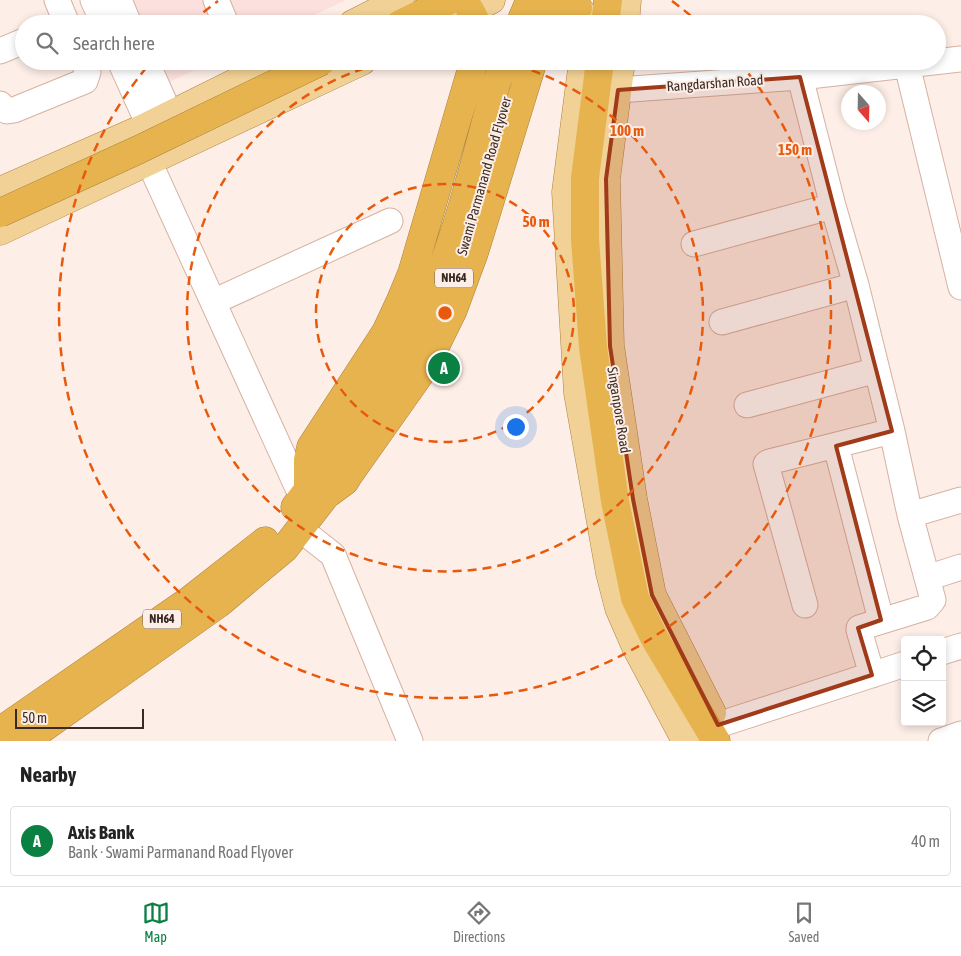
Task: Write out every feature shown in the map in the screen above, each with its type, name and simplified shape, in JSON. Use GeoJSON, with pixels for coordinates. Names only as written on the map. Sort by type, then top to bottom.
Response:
{"type":"FeatureCollection","features":[{"type":"Feature","properties":{"kind":"highway"},"geometry":{"type":"LineString","coordinates":[[524,15],[530,0]]}},
{"type":"Feature","properties":{"kind":"highway"},"geometry":{"type":"LineString","coordinates":[[539,15],[546,0]]}},
{"type":"Feature","properties":{"kind":"highway"},"geometry":{"type":"LineString","coordinates":[[605,15],[606,0]]}},
{"type":"Feature","properties":{"kind":"highway"},"geometry":{"type":"LineString","coordinates":[[440,15],[472,8]]}},
{"type":"Feature","properties":{"kind":"highway"},"geometry":{"type":"LineString","coordinates":[[549,15],[551,12],[577,8]]}},
{"type":"Feature","properties":{"kind":"highway"},"geometry":{"type":"LineString","coordinates":[[0,213],[146,146],[303,70]]}},
{"type":"Feature","properties":{"kind":"highway"},"geometry":{"type":"LineString","coordinates":[[471,70],[412,273],[386,332],[311,447],[308,460],[312,494],[345,481],[425,367],[437,344],[469,269],[530,70]]}},
{"type":"Feature","properties":{"kind":"highway","name":"Swami Parmanand Road Flyover"},"geometry":{"type":"LineString","coordinates":[[333,470],[387,380],[413,333],[436,284],[455,229],[501,70]]}},
{"type":"Feature","properties":{"kind":"highway","name":"Swami Parmanand Road Flyover"},"geometry":{"type":"LineString","coordinates":[[312,494],[400,387],[428,339],[450,288],[468,235],[517,70]]}},
{"type":"Feature","properties":{"kind":"highway"},"geometry":{"type":"LineString","coordinates":[[599,70],[585,178],[584,239],[593,347],[615,501],[635,598],[655,639],[714,729]]}},
{"type":"Feature","properties":{"kind":"highway","name":"NH64"},"geometry":{"type":"LineString","coordinates":[[37,737],[218,604],[285,548],[300,530],[312,494]]}},
{"type":"Feature","properties":{"kind":"highway","name":"NH64"},"geometry":{"type":"LineString","coordinates":[[0,731],[190,600],[266,540],[312,494]]}},
{"type":"Feature","properties":{"kind":"main road"},"geometry":{"type":"LineString","coordinates":[[371,15],[400,0]]}},
{"type":"Feature","properties":{"kind":"main road"},"geometry":{"type":"LineString","coordinates":[[577,8],[584,3],[598,3],[606,0]]}},
{"type":"Feature","properties":{"kind":"main road"},"geometry":{"type":"LineString","coordinates":[[626,15],[627,0]]}},
{"type":"Feature","properties":{"kind":"main road"},"geometry":{"type":"LineString","coordinates":[[458,15],[472,8]]}},
{"type":"Feature","properties":{"kind":"main road"},"geometry":{"type":"LineString","coordinates":[[0,191],[151,124],[243,70]]}},
{"type":"Feature","properties":{"kind":"main road"},"geometry":{"type":"LineString","coordinates":[[0,231],[343,70]]}},
{"type":"Feature","properties":{"kind":"main road"},"geometry":{"type":"LineString","coordinates":[[583,70],[566,192],[578,393],[610,573],[619,608],[636,647],[686,741]]}},
{"type":"Feature","properties":{"kind":"main road","name":"Singanpore Road"},"geometry":{"type":"LineString","coordinates":[[620,70],[606,179],[610,346],[633,499],[652,595],[714,729]]}},
{"type":"Feature","properties":{"kind":"street"},"geometry":{"type":"LineString","coordinates":[[57,0],[63,15]]}},
{"type":"Feature","properties":{"kind":"street"},"geometry":{"type":"LineString","coordinates":[[93,0],[100,15]]}},
{"type":"Feature","properties":{"kind":"street"},"geometry":{"type":"LineString","coordinates":[[119,0],[125,15]]}},
{"type":"Feature","properties":{"kind":"street"},"geometry":{"type":"LineString","coordinates":[[216,0],[222,15]]}},
{"type":"Feature","properties":{"kind":"street"},"geometry":{"type":"LineString","coordinates":[[0,51],[15,45]]}},
{"type":"Feature","properties":{"kind":"street","name":"Rangdarshan Road"},"geometry":{"type":"LineString","coordinates":[[946,61],[961,59]]}},
{"type":"Feature","properties":{"kind":"street"},"geometry":{"type":"LineString","coordinates":[[0,104],[7,111],[14,110],[85,81],[85,70]]}},
{"type":"Feature","properties":{"kind":"street"},"geometry":{"type":"LineString","coordinates":[[89,70],[95,74],[113,70]]}},
{"type":"Feature","properties":{"kind":"street"},"geometry":{"type":"LineString","coordinates":[[132,70],[151,124],[149,161],[213,302],[312,494]]}},
{"type":"Feature","properties":{"kind":"street","name":"Rangdarshan Road"},"geometry":{"type":"LineString","coordinates":[[618,90],[800,77],[862,70]]}},
{"type":"Feature","properties":{"kind":"street"},"geometry":{"type":"LineString","coordinates":[[908,70],[961,287]]}},
{"type":"Feature","properties":{"kind":"street"},"geometry":{"type":"LineString","coordinates":[[800,77],[856,285],[892,431],[910,515],[933,600],[930,605],[861,626],[859,629],[872,675]]}},
{"type":"Feature","properties":{"kind":"street"},"geometry":{"type":"LineString","coordinates":[[694,244],[834,206]]}},
{"type":"Feature","properties":{"kind":"street"},"geometry":{"type":"LineString","coordinates":[[213,302],[390,221]]}},
{"type":"Feature","properties":{"kind":"street"},"geometry":{"type":"LineString","coordinates":[[722,322],[856,285]]}},
{"type":"Feature","properties":{"kind":"street"},"geometry":{"type":"LineString","coordinates":[[747,405],[877,370]]}},
{"type":"Feature","properties":{"kind":"street"},"geometry":{"type":"LineString","coordinates":[[805,605],[766,466],[769,462],[892,431]]}},
{"type":"Feature","properties":{"kind":"street"},"geometry":{"type":"LineString","coordinates":[[836,446],[881,620]]}},
{"type":"Feature","properties":{"kind":"street"},"geometry":{"type":"LineString","coordinates":[[910,515],[961,500]]}},
{"type":"Feature","properties":{"kind":"street"},"geometry":{"type":"LineString","coordinates":[[300,530],[333,555],[410,741]]}},
{"type":"Feature","properties":{"kind":"street"},"geometry":{"type":"LineString","coordinates":[[927,578],[961,567]]}},
{"type":"Feature","properties":{"kind":"street"},"geometry":{"type":"LineString","coordinates":[[946,651],[961,646]]}},
{"type":"Feature","properties":{"kind":"street"},"geometry":{"type":"LineString","coordinates":[[714,729],[901,665]]}},
{"type":"Feature","properties":{"kind":"street"},"geometry":{"type":"LineString","coordinates":[[940,741],[961,734]]}},
{"type":"Feature","properties":{"kind":"highlighted area"},"geometry":{"type":"Polygon","coordinates":[[[800,77],[892,431],[836,446],[881,620],[858,628],[872,675],[718,725],[652,595],[633,499],[610,346],[606,179],[618,90],[800,77]]]}},
{"type":"Feature","properties":{"kind":"shaded area"},"geometry":{"type":"Polygon","coordinates":[[[131,0],[346,0],[314,15],[137,15],[131,0]]]}},
{"type":"Feature","properties":{"kind":"shaded area"},"geometry":{"type":"Polygon","coordinates":[[[161,70],[195,70],[167,83],[161,70]]]}},
{"type":"Feature","properties":{"kind":"place","name":"Axis Bank"},"geometry":{"type":"Point","coordinates":[444,368]}}]}
